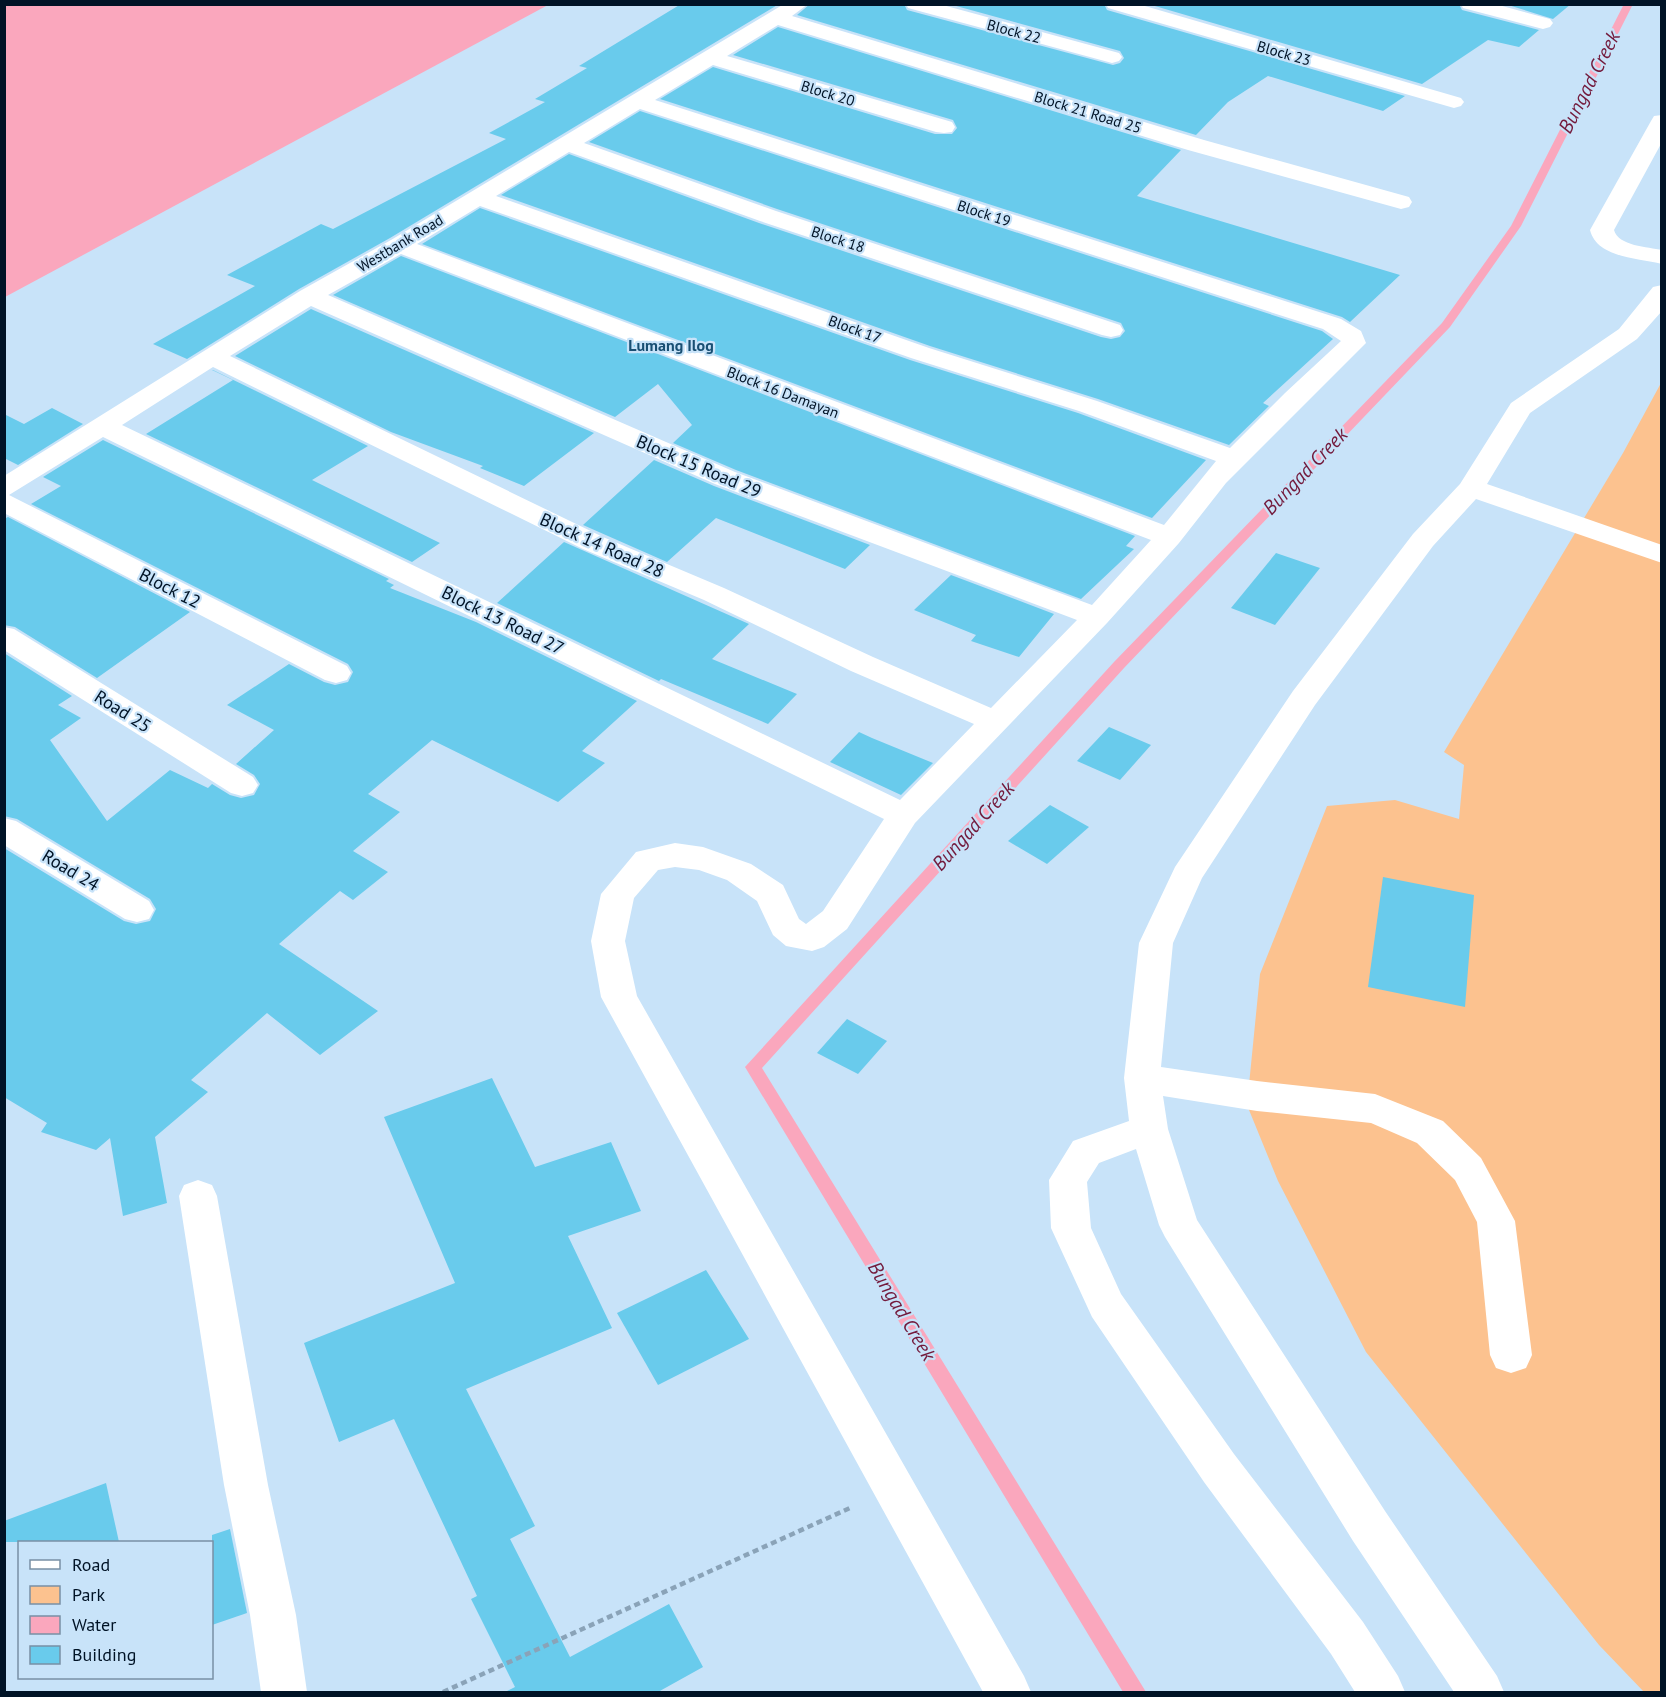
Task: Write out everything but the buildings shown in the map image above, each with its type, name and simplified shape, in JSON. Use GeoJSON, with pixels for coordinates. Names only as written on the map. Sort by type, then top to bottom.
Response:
{"type":"FeatureCollection","features":[{"type":"Feature","properties":{"kind":"street","name":"Westbank Road"},"geometry":{"type":"LineString","coordinates":[[4,488],[309,296],[399,245],[799,4]]}},
{"type":"Feature","properties":{"kind":"street","name":"Block 22"},"geometry":{"type":"LineString","coordinates":[[915,4],[1112,57]]}},
{"type":"Feature","properties":{"kind":"street","name":"Block 23"},"geometry":{"type":"LineString","coordinates":[[1115,4],[1454,102]]}},
{"type":"Feature","properties":{"kind":"street"},"geometry":{"type":"LineString","coordinates":[[1470,4],[1543,23]]}},
{"type":"Feature","properties":{"kind":"street","name":"Block 21 Road 25"},"geometry":{"type":"LineString","coordinates":[[777,18],[1196,145],[1401,202]]}},
{"type":"Feature","properties":{"kind":"street","name":"Block 20"},"geometry":{"type":"LineString","coordinates":[[712,58],[944,127]]}},
{"type":"Feature","properties":{"kind":"street","name":"Block 19"},"geometry":{"type":"LineString","coordinates":[[637,101],[1332,324],[1352,336],[1354,343],[1294,398],[1235,459]]}},
{"type":"Feature","properties":{"kind":"street"},"geometry":{"type":"LineString","coordinates":[[1662,121],[1602,230],[1604,238],[1614,246],[1662,257]]}},
{"type":"Feature","properties":{"kind":"street","name":"Block 18"},"geometry":{"type":"LineString","coordinates":[[568,144],[768,216],[1111,330]]}},
{"type":"Feature","properties":{"kind":"street","name":"Block 17"},"geometry":{"type":"LineString","coordinates":[[476,197],[920,353],[1132,421],[1235,459]]}},
{"type":"Feature","properties":{"kind":"street","name":"Block 16 Damayan"},"geometry":{"type":"LineString","coordinates":[[399,245],[1169,537]]}},
{"type":"Feature","properties":{"kind":"street"},"geometry":{"type":"LineString","coordinates":[[1481,1692],[1370,1527],[1179,1225],[1149,1129],[1142,1078],[1156,943],[1187,875],[1304,698],[1423,540],[1471,488],[1520,408],[1628,334],[1662,292]]}},
{"type":"Feature","properties":{"kind":"street","name":"Block 15 Road 29"},"geometry":{"type":"LineString","coordinates":[[309,296],[725,478],[1097,617]]}},
{"type":"Feature","properties":{"kind":"street","name":"Block 14 Road 28"},"geometry":{"type":"LineString","coordinates":[[212,357],[593,543],[714,594],[862,664],[996,722]]}},
{"type":"Feature","properties":{"kind":"street","name":"Block 13 Road 27"},"geometry":{"type":"LineString","coordinates":[[102,426],[904,815]]}},
{"type":"Feature","properties":{"kind":"street"},"geometry":{"type":"LineString","coordinates":[[1008,1692],[618,997],[608,941],[618,894],[648,860],[675,855],[703,859],[739,872],[771,894],[785,926],[798,938],[812,938],[835,920],[904,815],[1097,617],[1169,537],[1216,477],[1235,459]]}},
{"type":"Feature","properties":{"kind":"street"},"geometry":{"type":"LineString","coordinates":[[1471,488],[1541,510],[1662,555]]}},
{"type":"Feature","properties":{"kind":"street","name":"Block 12"},"geometry":{"type":"LineString","coordinates":[[4,502],[336,673]]}},
{"type":"Feature","properties":{"kind":"street","name":"Road 25"},"geometry":{"type":"LineString","coordinates":[[4,636],[242,785]]}},
{"type":"Feature","properties":{"kind":"street","name":"Road 24"},"geometry":{"type":"LineString","coordinates":[[4,829],[137,910]]}},
{"type":"Feature","properties":{"kind":"street"},"geometry":{"type":"LineString","coordinates":[[1142,1078],[1257,1096],[1375,1109],[1430,1132],[1468,1169],[1496,1221],[1511,1354]]}},
{"type":"Feature","properties":{"kind":"street"},"geometry":{"type":"LineString","coordinates":[[1149,1129],[1086,1152],[1068,1180],[1071,1228],[1106,1305],[1219,1468],[1347,1638],[1382,1692]]}},
{"type":"Feature","properties":{"kind":"street"},"geometry":{"type":"LineString","coordinates":[[198,1196],[244,1474],[273,1615],[284,1692]]}},
{"type":"Feature","properties":{"kind":"path"},"geometry":{"type":"LineString","coordinates":[[443,1692],[894,1488]]}},
{"type":"Feature","properties":{"kind":"green space"},"geometry":{"type":"Polygon","coordinates":[[[1661,383],[1661,1692],[1644,1692],[1599,1645],[1366,1352],[1278,1181],[1247,1105],[1260,974],[1327,806],[1395,800],[1459,819],[1464,765],[1444,752],[1623,453],[1661,383]]]}},
{"type":"Feature","properties":{"kind":"water"},"geometry":{"type":"Polygon","coordinates":[[[5,4],[548,4],[548,5],[5,297],[5,4]]]}},
{"type":"Feature","properties":{"kind":"waterway","name":"Bungad Creek"},"geometry":{"type":"LineString","coordinates":[[1135,1692],[753,1067],[1119,665],[1446,325],[1516,226],[1629,4]]}},
{"type":"Feature","properties":{"kind":"district","name":"Lumang Ilog"},"geometry":{"type":"Point","coordinates":[671,345]}}]}
